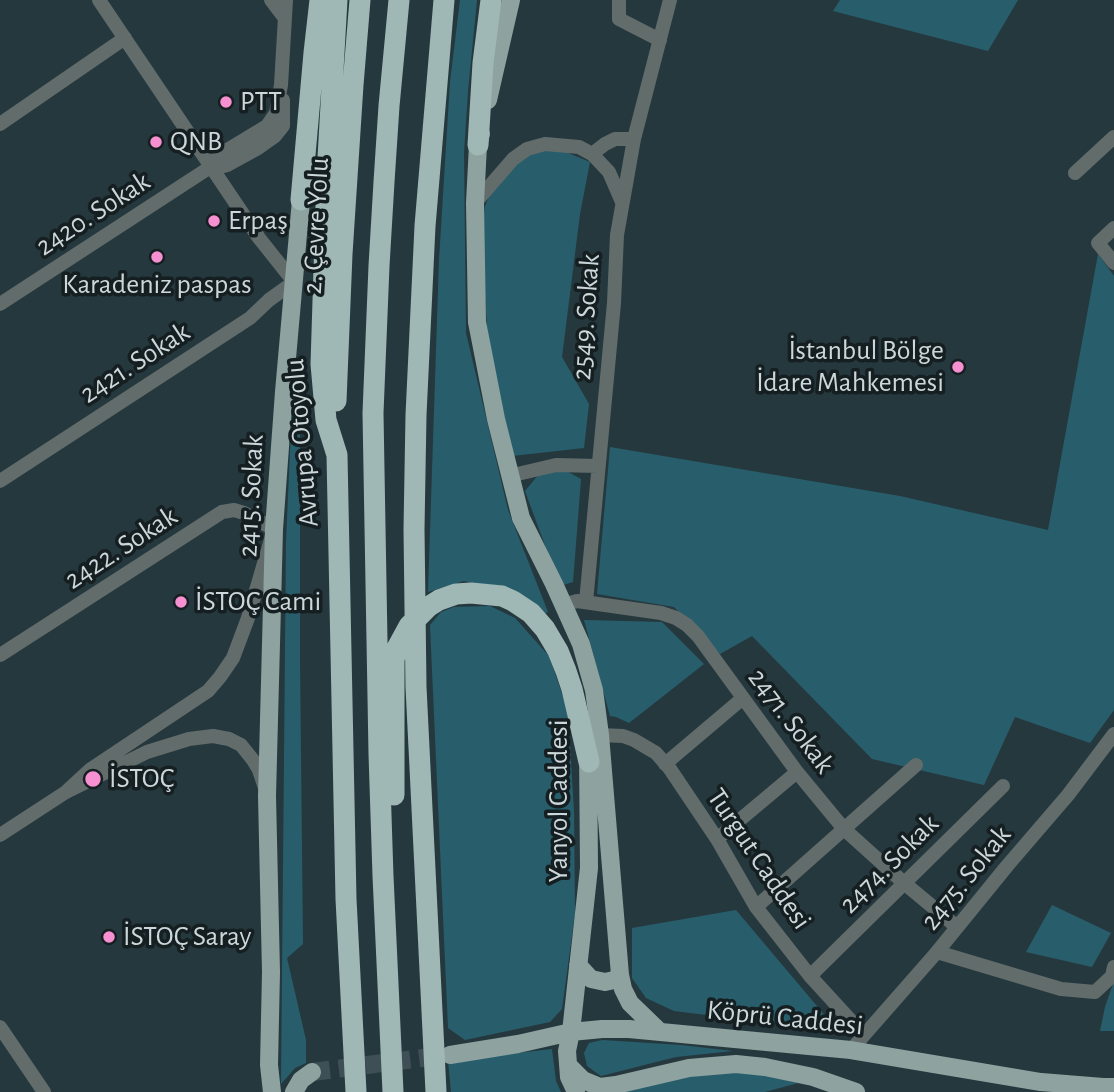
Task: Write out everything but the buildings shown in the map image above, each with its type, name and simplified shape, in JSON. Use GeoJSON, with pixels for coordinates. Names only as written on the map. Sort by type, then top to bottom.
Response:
{"type":"FeatureCollection","features":[{"type":"Feature","properties":{"kind":"highway"},"geometry":{"type":"LineString","coordinates":[[301,200],[320,0]]}},
{"type":"Feature","properties":{"kind":"highway","name":"Avrupa Otoyolu"},"geometry":{"type":"LineString","coordinates":[[337,0],[327,163],[321,364],[326,420],[337,455],[345,861],[356,1092]]}},
{"type":"Feature","properties":{"kind":"highway","name":"2. Çevre Yolu"},"geometry":{"type":"LineString","coordinates":[[337,455],[336,388],[342,254],[360,0]]}},
{"type":"Feature","properties":{"kind":"highway"},"geometry":{"type":"LineString","coordinates":[[393,1092],[383,876],[373,413],[384,183],[399,0]]}},
{"type":"Feature","properties":{"kind":"highway"},"geometry":{"type":"LineString","coordinates":[[436,1092],[416,687],[414,529],[416,415],[425,226],[444,0]]}},
{"type":"Feature","properties":{"kind":"highway"},"geometry":{"type":"LineString","coordinates":[[478,145],[483,63],[491,0]]}},
{"type":"Feature","properties":{"kind":"highway"},"geometry":{"type":"LineString","coordinates":[[383,876],[394,811],[394,660],[401,639],[418,616],[439,600],[456,594],[502,596],[531,613],[545,629],[566,671],[589,762]]}},
{"type":"Feature","properties":{"kind":"main road"},"geometry":{"type":"LineString","coordinates":[[511,0],[478,145],[475,203],[477,322],[496,419],[521,518],[581,644],[594,690],[623,989],[630,1003],[660,1032]]}},
{"type":"Feature","properties":{"kind":"main road","name":"2415. Sokak"},"geometry":{"type":"LineString","coordinates":[[272,1092],[269,1065],[271,972],[267,796],[274,529],[301,200]]}},
{"type":"Feature","properties":{"kind":"main road","name":"Yanyol Caddesi"},"geometry":{"type":"LineString","coordinates":[[521,518],[576,670],[587,721],[589,869],[567,1051],[569,1077],[576,1092]]}},
{"type":"Feature","properties":{"kind":"main road"},"geometry":{"type":"LineString","coordinates":[[578,965],[591,979],[605,982],[620,975]]}},
{"type":"Feature","properties":{"kind":"main road","name":"Köprü Caddesi"},"geometry":{"type":"LineString","coordinates":[[450,1055],[571,1032],[602,1029],[851,1050],[1041,1083],[1114,1087]]}},
{"type":"Feature","properties":{"kind":"main road","name":"Köprü Caddesi"},"geometry":{"type":"LineString","coordinates":[[567,1063],[583,1080],[600,1087],[616,1086],[689,1068],[736,1064],[813,1077],[856,1092]]}},
{"type":"Feature","properties":{"kind":"main road"},"geometry":{"type":"LineString","coordinates":[[293,1092],[312,1072]]}},
{"type":"Feature","properties":{"kind":"main road"},"geometry":{"type":"LineString","coordinates":[[1041,1083],[1069,1092]]}},
{"type":"Feature","properties":{"kind":"street"},"geometry":{"type":"LineString","coordinates":[[99,0],[260,238],[294,282]]}},
{"type":"Feature","properties":{"kind":"street"},"geometry":{"type":"LineString","coordinates":[[271,0],[285,17]]}},
{"type":"Feature","properties":{"kind":"street","name":"2420. Sokak"},"geometry":{"type":"LineString","coordinates":[[0,304],[212,166],[224,152],[267,126],[276,113],[281,85],[286,0]]}},
{"type":"Feature","properties":{"kind":"street"},"geometry":{"type":"LineString","coordinates":[[618,0],[619,19],[660,40]]}},
{"type":"Feature","properties":{"kind":"street","name":"2549. Sokak"},"geometry":{"type":"LineString","coordinates":[[586,602],[614,303],[617,235],[634,139],[670,0]]}},
{"type":"Feature","properties":{"kind":"street"},"geometry":{"type":"LineString","coordinates":[[0,124],[125,38]]}},
{"type":"Feature","properties":{"kind":"street"},"geometry":{"type":"LineString","coordinates":[[1075,173],[1114,137]]}},
{"type":"Feature","properties":{"kind":"street"},"geometry":{"type":"LineString","coordinates":[[592,154],[615,139],[634,139]]}},
{"type":"Feature","properties":{"kind":"street"},"geometry":{"type":"LineString","coordinates":[[475,203],[513,159],[527,149],[545,144],[579,147],[592,154],[609,172],[622,202]]}},
{"type":"Feature","properties":{"kind":"street"},"geometry":{"type":"LineString","coordinates":[[1114,228],[1098,243],[1114,263]]}},
{"type":"Feature","properties":{"kind":"street","name":"2421. Sokak"},"geometry":{"type":"LineString","coordinates":[[0,481],[250,318],[268,300],[294,282]]}},
{"type":"Feature","properties":{"kind":"street"},"geometry":{"type":"LineString","coordinates":[[509,476],[556,465],[597,466]]}},
{"type":"Feature","properties":{"kind":"street","name":"2422. Sokak"},"geometry":{"type":"LineString","coordinates":[[0,655],[222,512],[234,510],[244,513],[274,529]]}},
{"type":"Feature","properties":{"kind":"street"},"geometry":{"type":"LineString","coordinates":[[66,792],[91,769],[208,691],[220,677],[233,658],[248,618],[274,529]]}},
{"type":"Feature","properties":{"kind":"street","name":"2471. Sokak"},"geometry":{"type":"LineString","coordinates":[[563,605],[577,601],[661,613],[677,618],[687,625],[698,636],[797,772],[844,829],[957,927]]}},
{"type":"Feature","properties":{"kind":"street"},"geometry":{"type":"LineString","coordinates":[[665,764],[743,698]]}},
{"type":"Feature","properties":{"kind":"street","name":"2475. Sokak"},"geometry":{"type":"LineString","coordinates":[[851,1050],[1068,795],[1114,734]]}},
{"type":"Feature","properties":{"kind":"street","name":"Turgut Caddesi"},"geometry":{"type":"LineString","coordinates":[[600,735],[623,736],[656,753],[717,839],[756,907],[810,976],[864,1035]]}},
{"type":"Feature","properties":{"kind":"street"},"geometry":{"type":"LineString","coordinates":[[0,835],[66,792],[147,752],[189,739],[213,736],[229,739],[241,746],[259,770],[267,796]]}},
{"type":"Feature","properties":{"kind":"street"},"geometry":{"type":"LineString","coordinates":[[756,907],[916,765]]}},
{"type":"Feature","properties":{"kind":"street"},"geometry":{"type":"LineString","coordinates":[[717,839],[797,772]]}},
{"type":"Feature","properties":{"kind":"street","name":"2474. Sokak"},"geometry":{"type":"LineString","coordinates":[[810,976],[1003,786]]}},
{"type":"Feature","properties":{"kind":"street"},"geometry":{"type":"LineString","coordinates":[[937,952],[1061,989],[1095,992],[1112,976],[1114,967]]}},
{"type":"Feature","properties":{"kind":"street"},"geometry":{"type":"LineString","coordinates":[[0,1027],[44,1092]]}},
{"type":"Feature","properties":{"kind":"shaded area"},"geometry":{"type":"Polygon","coordinates":[[[460,0],[477,0],[464,153],[466,333],[508,510],[548,612],[544,614],[521,594],[464,581],[428,592],[439,260],[450,82],[460,0]]]}},
{"type":"Feature","properties":{"kind":"shaded area"},"geometry":{"type":"Polygon","coordinates":[[[840,0],[1018,0],[988,51],[833,11],[840,0]]]}},
{"type":"Feature","properties":{"kind":"shaded area"},"geometry":{"type":"Polygon","coordinates":[[[556,148],[590,162],[580,214],[562,357],[589,404],[584,448],[512,456],[490,371],[481,236],[485,206],[500,171],[528,152],[556,148]]]}},
{"type":"Feature","properties":{"kind":"shaded area"},"geometry":{"type":"Polygon","coordinates":[[[1098,254],[1114,276],[1114,710],[1090,743],[1015,717],[984,785],[872,759],[752,636],[720,654],[674,607],[597,594],[610,447],[900,496],[1048,530],[1098,254]]]}},
{"type":"Feature","properties":{"kind":"shaded area"},"geometry":{"type":"Polygon","coordinates":[[[293,384],[300,386],[303,944],[287,958],[306,1040],[306,1063],[295,1068],[281,1084],[286,542],[293,384]]]}},
{"type":"Feature","properties":{"kind":"shaded area"},"geometry":{"type":"Polygon","coordinates":[[[563,469],[581,479],[573,582],[560,586],[525,491],[540,473],[563,469]]]}},
{"type":"Feature","properties":{"kind":"shaded area"},"geometry":{"type":"Polygon","coordinates":[[[490,606],[515,618],[549,656],[568,711],[574,812],[575,913],[562,1009],[550,1022],[465,1040],[448,1028],[430,625],[441,612],[454,607],[490,606]]]}},
{"type":"Feature","properties":{"kind":"shaded area"},"geometry":{"type":"Polygon","coordinates":[[[584,620],[662,622],[704,664],[629,723],[610,716],[584,620]]]}},
{"type":"Feature","properties":{"kind":"shaded area"},"geometry":{"type":"Polygon","coordinates":[[[1052,905],[1111,933],[1092,967],[1026,952],[1052,905]]]}},
{"type":"Feature","properties":{"kind":"shaded area"},"geometry":{"type":"Polygon","coordinates":[[[736,910],[838,1031],[674,1011],[646,998],[632,978],[632,928],[736,910]]]}},
{"type":"Feature","properties":{"kind":"shaded area"},"geometry":{"type":"Polygon","coordinates":[[[1114,981],[1114,1031],[1100,1031],[1105,1007],[1114,981]]]}},
{"type":"Feature","properties":{"kind":"shaded area"},"geometry":{"type":"Polygon","coordinates":[[[602,1040],[733,1051],[676,1057],[601,1076],[587,1066],[584,1053],[589,1043],[602,1040]]]}},
{"type":"Feature","properties":{"kind":"shaded area"},"geometry":{"type":"Polygon","coordinates":[[[552,1049],[556,1081],[561,1092],[451,1092],[448,1061],[552,1049]]]}},
{"type":"Feature","properties":{"kind":"shaded area"},"geometry":{"type":"Polygon","coordinates":[[[748,1071],[798,1083],[765,1092],[617,1092],[705,1073],[748,1071]]]}},
{"type":"Feature","properties":{"kind":"tunnel"},"geometry":{"type":"LineString","coordinates":[[312,1072],[446,1055]]}},
{"type":"Feature","properties":{"kind":"place","name":"PTT"},"geometry":{"type":"Point","coordinates":[226,102]}},
{"type":"Feature","properties":{"kind":"place","name":"QNB"},"geometry":{"type":"Point","coordinates":[156,142]}},
{"type":"Feature","properties":{"kind":"place","name":"Erpaş"},"geometry":{"type":"Point","coordinates":[214,221]}},
{"type":"Feature","properties":{"kind":"place","name":"Karadeniz paspas"},"geometry":{"type":"Point","coordinates":[157,257]}},
{"type":"Feature","properties":{"kind":"place","name":"İstanbul Bölge İdare Mahkemesi"},"geometry":{"type":"Point","coordinates":[958,367]}},
{"type":"Feature","properties":{"kind":"place","name":"İSTOÇ Cami"},"geometry":{"type":"Point","coordinates":[181,602]}},
{"type":"Feature","properties":{"kind":"place","name":"İSTOÇ"},"geometry":{"type":"Point","coordinates":[93,779]}},
{"type":"Feature","properties":{"kind":"place","name":"İSTOÇ Saray"},"geometry":{"type":"Point","coordinates":[109,937]}}]}
